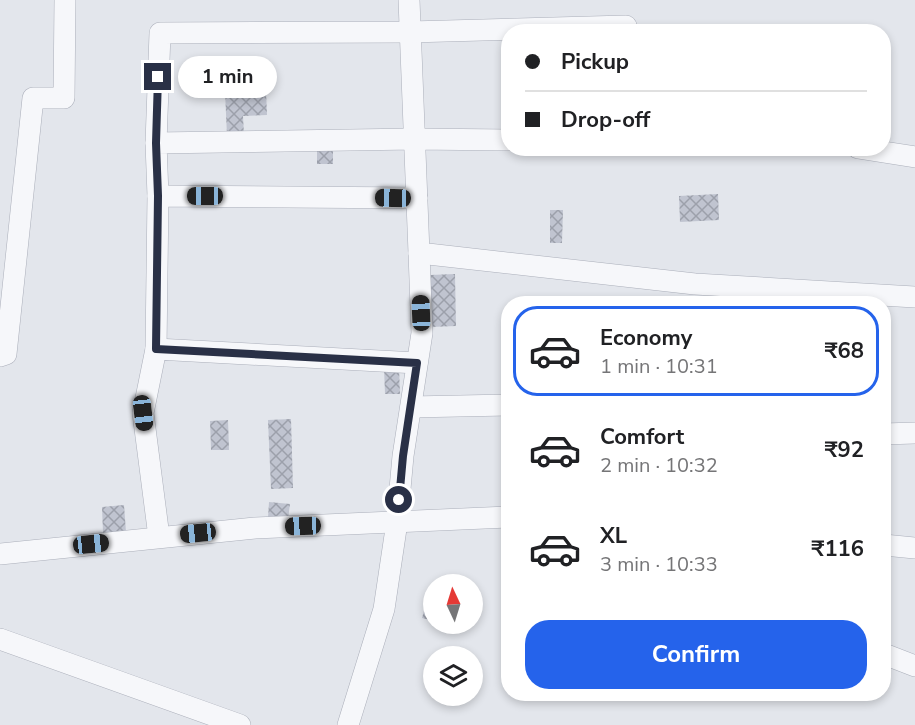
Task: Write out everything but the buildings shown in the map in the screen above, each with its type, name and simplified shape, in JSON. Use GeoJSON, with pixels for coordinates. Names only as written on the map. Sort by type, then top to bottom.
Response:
{"type":"FeatureCollection","features":[{"type":"Feature","properties":{"kind":"street"},"geometry":{"type":"LineString","coordinates":[[0,356],[6,354],[33,98],[64,98],[65,0]]}},
{"type":"Feature","properties":{"kind":"street"},"geometry":{"type":"LineString","coordinates":[[348,725],[384,609],[397,522],[403,456],[422,333],[409,0]]}},
{"type":"Feature","properties":{"kind":"street"},"geometry":{"type":"LineString","coordinates":[[159,537],[143,413],[156,349],[158,196],[156,143],[160,33],[410,33],[501,30]]}},
{"type":"Feature","properties":{"kind":"street"},"geometry":{"type":"LineString","coordinates":[[156,143],[501,140]]}},
{"type":"Feature","properties":{"kind":"street"},"geometry":{"type":"LineString","coordinates":[[891,154],[915,158]]}},
{"type":"Feature","properties":{"kind":"street"},"geometry":{"type":"LineString","coordinates":[[158,196],[417,198]]}},
{"type":"Feature","properties":{"kind":"street"},"geometry":{"type":"LineString","coordinates":[[419,253],[695,284],[915,297]]}},
{"type":"Feature","properties":{"kind":"street"},"geometry":{"type":"LineString","coordinates":[[156,349],[417,363]]}},
{"type":"Feature","properties":{"kind":"street"},"geometry":{"type":"LineString","coordinates":[[411,406],[501,405]]}},
{"type":"Feature","properties":{"kind":"street"},"geometry":{"type":"LineString","coordinates":[[891,434],[915,433]]}},
{"type":"Feature","properties":{"kind":"street"},"geometry":{"type":"LineString","coordinates":[[0,554],[255,528],[501,518]]}},
{"type":"Feature","properties":{"kind":"street"},"geometry":{"type":"LineString","coordinates":[[891,546],[915,548]]}},
{"type":"Feature","properties":{"kind":"street"},"geometry":{"type":"LineString","coordinates":[[0,639],[240,725]]}},
{"type":"Feature","properties":{"kind":"street"},"geometry":{"type":"LineString","coordinates":[[891,657],[915,666]]}},
{"type":"Feature","properties":{"kind":"route"},"geometry":{"type":"LineString","coordinates":[[158,77],[156,349],[417,363],[399,500]]}}]}
